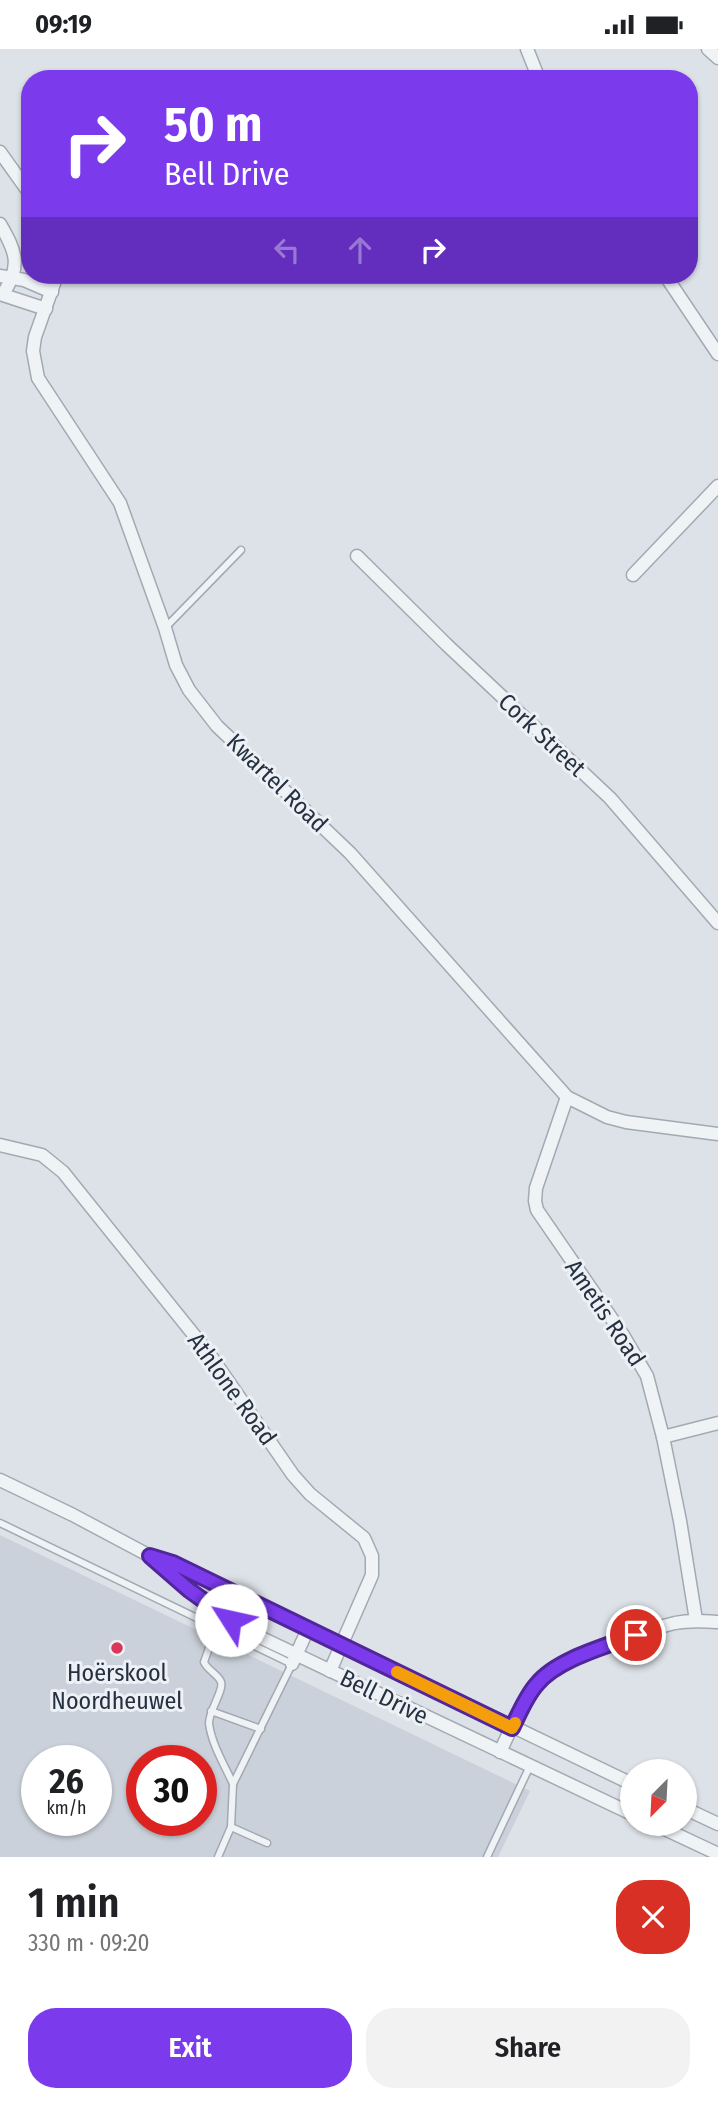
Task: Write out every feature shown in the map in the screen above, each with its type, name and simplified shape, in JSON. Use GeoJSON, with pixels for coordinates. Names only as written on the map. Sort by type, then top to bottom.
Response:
{"type":"FeatureCollection","features":[{"type":"Feature","properties":{"kind":"street"},"geometry":{"type":"LineString","coordinates":[[527,49],[535,70]]}},
{"type":"Feature","properties":{"kind":"street"},"geometry":{"type":"LineString","coordinates":[[708,49],[718,58]]}},
{"type":"Feature","properties":{"kind":"street"},"geometry":{"type":"LineString","coordinates":[[0,152],[21,181]]}},
{"type":"Feature","properties":{"kind":"street"},"geometry":{"type":"LineString","coordinates":[[0,224],[15,255],[14,277],[2,294],[46,309]]}},
{"type":"Feature","properties":{"kind":"street"},"geometry":{"type":"LineString","coordinates":[[0,276],[21,280]]}},
{"type":"Feature","properties":{"kind":"street"},"geometry":{"type":"LineString","coordinates":[[32,284],[52,292]]}},
{"type":"Feature","properties":{"kind":"street","name":"Kwartel Road"},"geometry":{"type":"LineString","coordinates":[[55,284],[35,337],[33,351],[38,378],[120,503],[181,677],[206,713],[350,853],[567,1097],[607,1117],[626,1122],[718,1134]]}},
{"type":"Feature","properties":{"kind":"street"},"geometry":{"type":"LineString","coordinates":[[671,284],[718,354]]}},
{"type":"Feature","properties":{"kind":"street"},"geometry":{"type":"LineString","coordinates":[[633,575],[718,486]]}},
{"type":"Feature","properties":{"kind":"street","name":"Cork Street"},"geometry":{"type":"LineString","coordinates":[[357,556],[447,645],[610,798],[718,923]]}},
{"type":"Feature","properties":{"kind":"street","name":"Ametis Road"},"geometry":{"type":"LineString","coordinates":[[567,1097],[537,1188],[537,1210],[642,1365],[663,1437],[696,1620]]}},
{"type":"Feature","properties":{"kind":"street","name":"Athlone Road"},"geometry":{"type":"LineString","coordinates":[[0,1145],[41,1155],[62,1172],[210,1355],[293,1475],[310,1494],[364,1538],[372,1556],[372,1575],[330,1671]]}},
{"type":"Feature","properties":{"kind":"street"},"geometry":{"type":"LineString","coordinates":[[663,1437],[718,1423]]}},
{"type":"Feature","properties":{"kind":"street","name":"Bell Drive"},"geometry":{"type":"LineString","coordinates":[[0,1479],[150,1556],[173,1563],[620,1778]]}},
{"type":"Feature","properties":{"kind":"street","name":"Bell Drive"},"geometry":{"type":"LineString","coordinates":[[150,1556],[189,1590],[294,1659],[330,1671],[620,1808]]}},
{"type":"Feature","properties":{"kind":"street"},"geometry":{"type":"LineString","coordinates":[[500,1752],[536,1685],[550,1672],[636,1635],[677,1623],[696,1620],[718,1622]]}},
{"type":"Feature","properties":{"kind":"street"},"geometry":{"type":"LineString","coordinates":[[294,1659],[308,1629]]}},
{"type":"Feature","properties":{"kind":"street"},"geometry":{"type":"LineString","coordinates":[[697,1814],[718,1824]]}},
{"type":"Feature","properties":{"kind":"street"},"geometry":{"type":"LineString","coordinates":[[680,1836],[718,1854]]}},
{"type":"Feature","properties":{"kind":"lane"},"geometry":{"type":"LineString","coordinates":[[165,628],[241,549]]}},
{"type":"Feature","properties":{"kind":"lane"},"geometry":{"type":"LineString","coordinates":[[0,1523],[216,1628],[294,1659],[233,1784]]}},
{"type":"Feature","properties":{"kind":"lane"},"geometry":{"type":"LineString","coordinates":[[216,1628],[204,1662],[222,1684],[209,1722],[233,1784],[232,1827],[218,1857]]}},
{"type":"Feature","properties":{"kind":"lane"},"geometry":{"type":"LineString","coordinates":[[211,1711],[261,1729]]}},
{"type":"Feature","properties":{"kind":"lane"},"geometry":{"type":"LineString","coordinates":[[487,1857],[530,1766]]}},
{"type":"Feature","properties":{"kind":"lane"},"geometry":{"type":"LineString","coordinates":[[232,1827],[267,1843]]}},
{"type":"Feature","properties":{"kind":"shaded area","name":"Hoërskool Noordheuwel"},"geometry":{"type":"Polygon","coordinates":[[[0,1535],[530,1791],[498,1857],[0,1857],[0,1535]]]}},
{"type":"Feature","properties":{"kind":"slow traffic"},"geometry":{"type":"LineString","coordinates":[[397,1672],[512,1728],[515,1723]]}},
{"type":"Feature","properties":{"kind":"place","name":"Hoërskool Noordheuwel"},"geometry":{"type":"Point","coordinates":[117,1648]}},
{"type":"Feature","properties":{"kind":"route"},"geometry":{"type":"LineString","coordinates":[[231,1620],[189,1590],[150,1556],[173,1563],[512,1728],[536,1685],[550,1672],[636,1635]]}}]}
